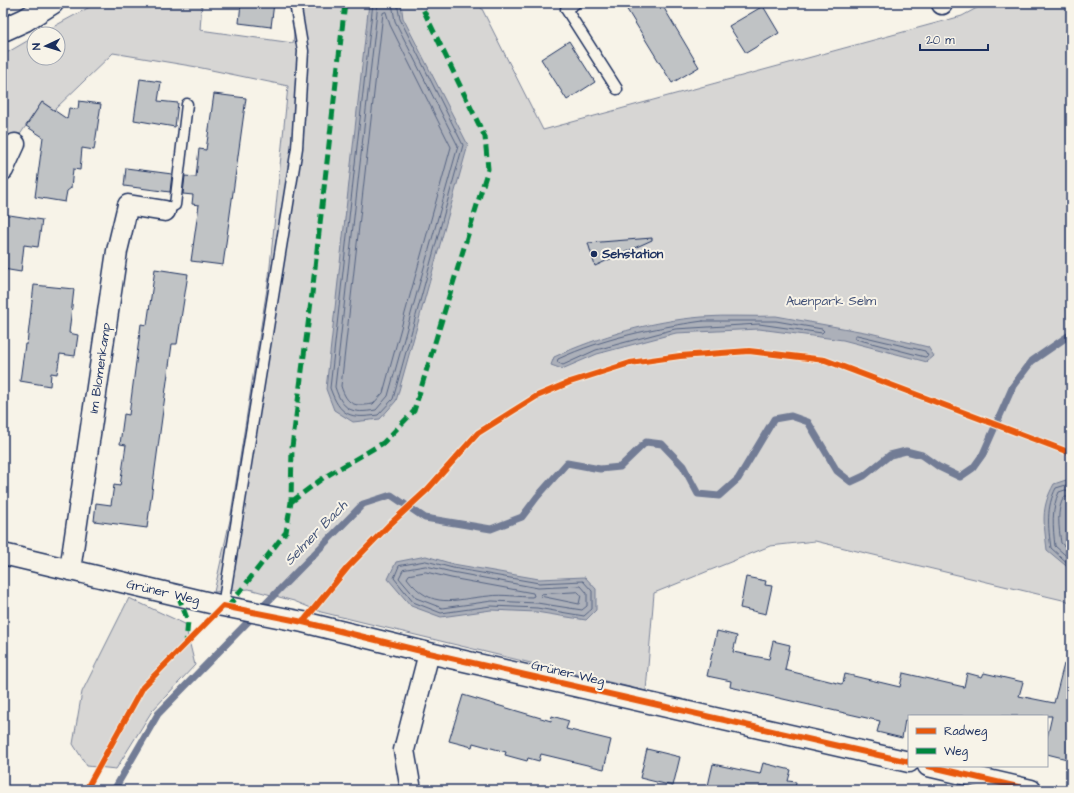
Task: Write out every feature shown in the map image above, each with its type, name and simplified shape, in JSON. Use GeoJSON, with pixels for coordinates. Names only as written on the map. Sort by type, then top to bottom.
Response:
{"type":"FeatureCollection","features":[{"type":"Feature","properties":{"kind":"main road"},"geometry":{"type":"LineString","coordinates":[[3,30],[25,20],[52,3]]}},
{"type":"Feature","properties":{"kind":"street"},"geometry":{"type":"LineString","coordinates":[[3,170],[15,144]]}},
{"type":"Feature","properties":{"kind":"street","name":"Im Blomenkamp"},"geometry":{"type":"LineString","coordinates":[[70,570],[117,251],[128,205],[165,210]]}},
{"type":"Feature","properties":{"kind":"street","name":"Grüner Weg"},"geometry":{"type":"LineString","coordinates":[[3,554],[228,607],[303,622],[429,653],[908,762]]}},
{"type":"Feature","properties":{"kind":"street"},"geometry":{"type":"LineString","coordinates":[[411,790],[404,750],[429,653]]}},
{"type":"Feature","properties":{"kind":"street"},"geometry":{"type":"LineString","coordinates":[[932,767],[1031,790]]}},
{"type":"Feature","properties":{"kind":"lane"},"geometry":{"type":"LineString","coordinates":[[228,607],[297,148],[302,51],[295,3]]}},
{"type":"Feature","properties":{"kind":"lane"},"geometry":{"type":"LineString","coordinates":[[576,3],[566,9],[617,89]]}},
{"type":"Feature","properties":{"kind":"lane"},"geometry":{"type":"LineString","coordinates":[[165,210],[175,205],[187,104]]}},
{"type":"Feature","properties":{"kind":"green space","name":"Auenpark Selm"},"geometry":{"type":"Polygon","coordinates":[[[97,3],[202,3],[200,30],[293,43],[298,3],[479,3],[543,130],[962,16],[986,3],[1071,3],[1071,602],[815,541],[770,546],[654,593],[646,691],[321,612],[294,601],[249,589],[214,592],[230,520],[269,276],[288,86],[197,67],[113,53],[54,110],[42,102],[19,136],[3,138],[3,55],[26,42],[26,66],[66,66],[66,26],[55,26],[97,3]]]}},
{"type":"Feature","properties":{"kind":"green space"},"geometry":{"type":"Polygon","coordinates":[[[129,598],[185,624],[195,665],[152,711],[116,769],[87,766],[73,744],[82,692],[129,598]]]}},
{"type":"Feature","properties":{"kind":"water"},"geometry":{"type":"Polygon","coordinates":[[[369,3],[401,3],[403,18],[468,145],[396,401],[380,419],[353,422],[334,410],[326,389],[369,3]]]}},
{"type":"Feature","properties":{"kind":"water"},"geometry":{"type":"Polygon","coordinates":[[[776,316],[870,333],[928,347],[934,356],[927,362],[843,340],[759,329],[676,333],[597,354],[562,369],[551,365],[554,357],[572,349],[608,336],[645,326],[702,317],[776,316]]]}},
{"type":"Feature","properties":{"kind":"water"},"geometry":{"type":"Polygon","coordinates":[[[1066,480],[1071,482],[1071,570],[1047,550],[1044,524],[1047,501],[1054,484],[1066,480]]]}},
{"type":"Feature","properties":{"kind":"water"},"geometry":{"type":"Polygon","coordinates":[[[426,556],[453,564],[539,579],[585,577],[596,589],[596,610],[586,620],[536,612],[491,610],[441,617],[411,606],[388,579],[396,562],[426,556]]]}},
{"type":"Feature","properties":{"kind":"building"},"geometry":{"type":"Polygon","coordinates":[[[241,3],[274,3],[271,27],[239,23],[241,3]]]}},
{"type":"Feature","properties":{"kind":"building"},"geometry":{"type":"Polygon","coordinates":[[[623,3],[661,3],[699,67],[672,83],[623,3]]]}},
{"type":"Feature","properties":{"kind":"building"},"geometry":{"type":"Polygon","coordinates":[[[763,6],[779,33],[746,53],[729,26],[763,6]]]}},
{"type":"Feature","properties":{"kind":"building"},"geometry":{"type":"Polygon","coordinates":[[[569,41],[595,82],[567,100],[541,59],[569,41]]]}},
{"type":"Feature","properties":{"kind":"building"},"geometry":{"type":"Polygon","coordinates":[[[140,79],[161,82],[158,101],[178,103],[175,127],[134,120],[140,79]]]}},
{"type":"Feature","properties":{"kind":"building"},"geometry":{"type":"Polygon","coordinates":[[[214,94],[246,98],[223,265],[191,261],[199,205],[192,204],[193,195],[183,194],[185,176],[196,177],[199,149],[206,150],[214,94]]]}},
{"type":"Feature","properties":{"kind":"building"},"geometry":{"type":"Polygon","coordinates":[[[79,101],[101,104],[94,150],[82,148],[80,170],[73,169],[71,188],[67,191],[65,202],[35,197],[43,137],[26,126],[42,102],[67,119],[69,108],[78,109],[79,101]]]}},
{"type":"Feature","properties":{"kind":"building"},"geometry":{"type":"Polygon","coordinates":[[[126,168],[172,174],[170,192],[124,186],[126,168]]]}},
{"type":"Feature","properties":{"kind":"building"},"geometry":{"type":"Polygon","coordinates":[[[3,214],[42,220],[38,247],[24,245],[21,272],[3,269],[3,214]]]}},
{"type":"Feature","properties":{"kind":"building"},"geometry":{"type":"Polygon","coordinates":[[[652,238],[652,240],[595,266],[588,243],[652,238]]]}},
{"type":"Feature","properties":{"kind":"building"},"geometry":{"type":"Polygon","coordinates":[[[155,269],[188,274],[177,344],[172,344],[147,528],[94,521],[96,503],[111,505],[114,485],[120,486],[126,445],[120,444],[124,414],[129,415],[141,324],[147,325],[155,269]]]}},
{"type":"Feature","properties":{"kind":"building"},"geometry":{"type":"Polygon","coordinates":[[[34,285],[74,289],[69,333],[78,335],[75,356],[60,354],[57,374],[51,373],[50,386],[20,381],[25,344],[27,344],[34,285]]]}},
{"type":"Feature","properties":{"kind":"building"},"geometry":{"type":"Polygon","coordinates":[[[746,577],[766,581],[765,585],[772,586],[766,614],[740,608],[746,577]]]}},
{"type":"Feature","properties":{"kind":"building"},"geometry":{"type":"Polygon","coordinates":[[[717,631],[737,636],[733,652],[769,659],[773,641],[790,645],[785,670],[841,684],[843,683],[845,674],[900,687],[903,673],[964,687],[967,673],[982,677],[984,673],[1023,682],[1019,696],[1054,703],[1064,664],[1071,664],[1071,760],[1048,754],[1048,734],[1052,716],[1048,715],[908,715],[908,721],[905,720],[902,738],[877,732],[880,721],[730,687],[731,681],[707,676],[717,631]]]}},
{"type":"Feature","properties":{"kind":"building"},"geometry":{"type":"Polygon","coordinates":[[[463,695],[551,721],[552,716],[569,721],[566,729],[611,740],[604,769],[541,754],[539,761],[528,758],[527,761],[505,755],[506,752],[473,743],[472,747],[449,741],[463,695]]]}},
{"type":"Feature","properties":{"kind":"building"},"geometry":{"type":"Polygon","coordinates":[[[647,749],[680,757],[673,786],[640,778],[647,749]]]}},
{"type":"Feature","properties":{"kind":"building"},"geometry":{"type":"Polygon","coordinates":[[[763,763],[791,770],[788,781],[796,782],[795,790],[707,790],[713,764],[760,774],[763,763]]]}},
{"type":"Feature","properties":{"kind":"waterway","name":"Selmer Bach"},"geometry":{"type":"LineString","coordinates":[[114,790],[158,714],[363,504],[391,495],[425,518],[491,529],[522,517],[537,497],[567,463],[600,469],[620,467],[646,442],[662,444],[683,466],[698,494],[719,496],[738,479],[774,419],[791,416],[808,422],[837,471],[851,482],[864,476],[890,455],[906,451],[922,455],[939,467],[960,477],[973,468],[983,454],[1013,386],[1032,361],[1071,334]]}},
{"type":"Feature","properties":{"kind":"marked path"},"geometry":{"type":"LineString","coordinates":[[228,607],[286,532],[291,502],[292,447],[312,294],[345,3]]}},
{"type":"Feature","properties":{"kind":"marked path"},"geometry":{"type":"LineString","coordinates":[[291,502],[323,478],[383,443],[414,411],[488,169],[485,137],[420,3]]}},
{"type":"Feature","properties":{"kind":"marked path"},"geometry":{"type":"LineString","coordinates":[[178,595],[188,621],[186,643]]}},
{"type":"Feature","properties":{"kind":"cycle path"},"geometry":{"type":"LineString","coordinates":[[303,622],[348,567],[388,526],[427,490],[478,433],[537,396],[570,382],[630,363],[680,356],[749,351],[825,360],[1071,453]]}},
{"type":"Feature","properties":{"kind":"cycle path"},"geometry":{"type":"LineString","coordinates":[[86,790],[143,687],[223,606],[303,622],[429,653],[908,762]]}},
{"type":"Feature","properties":{"kind":"cycle path"},"geometry":{"type":"LineString","coordinates":[[932,767],[1031,790]]}},
{"type":"Feature","properties":{"kind":"place","name":"Sehstation"},"geometry":{"type":"Point","coordinates":[594,254]}}]}
